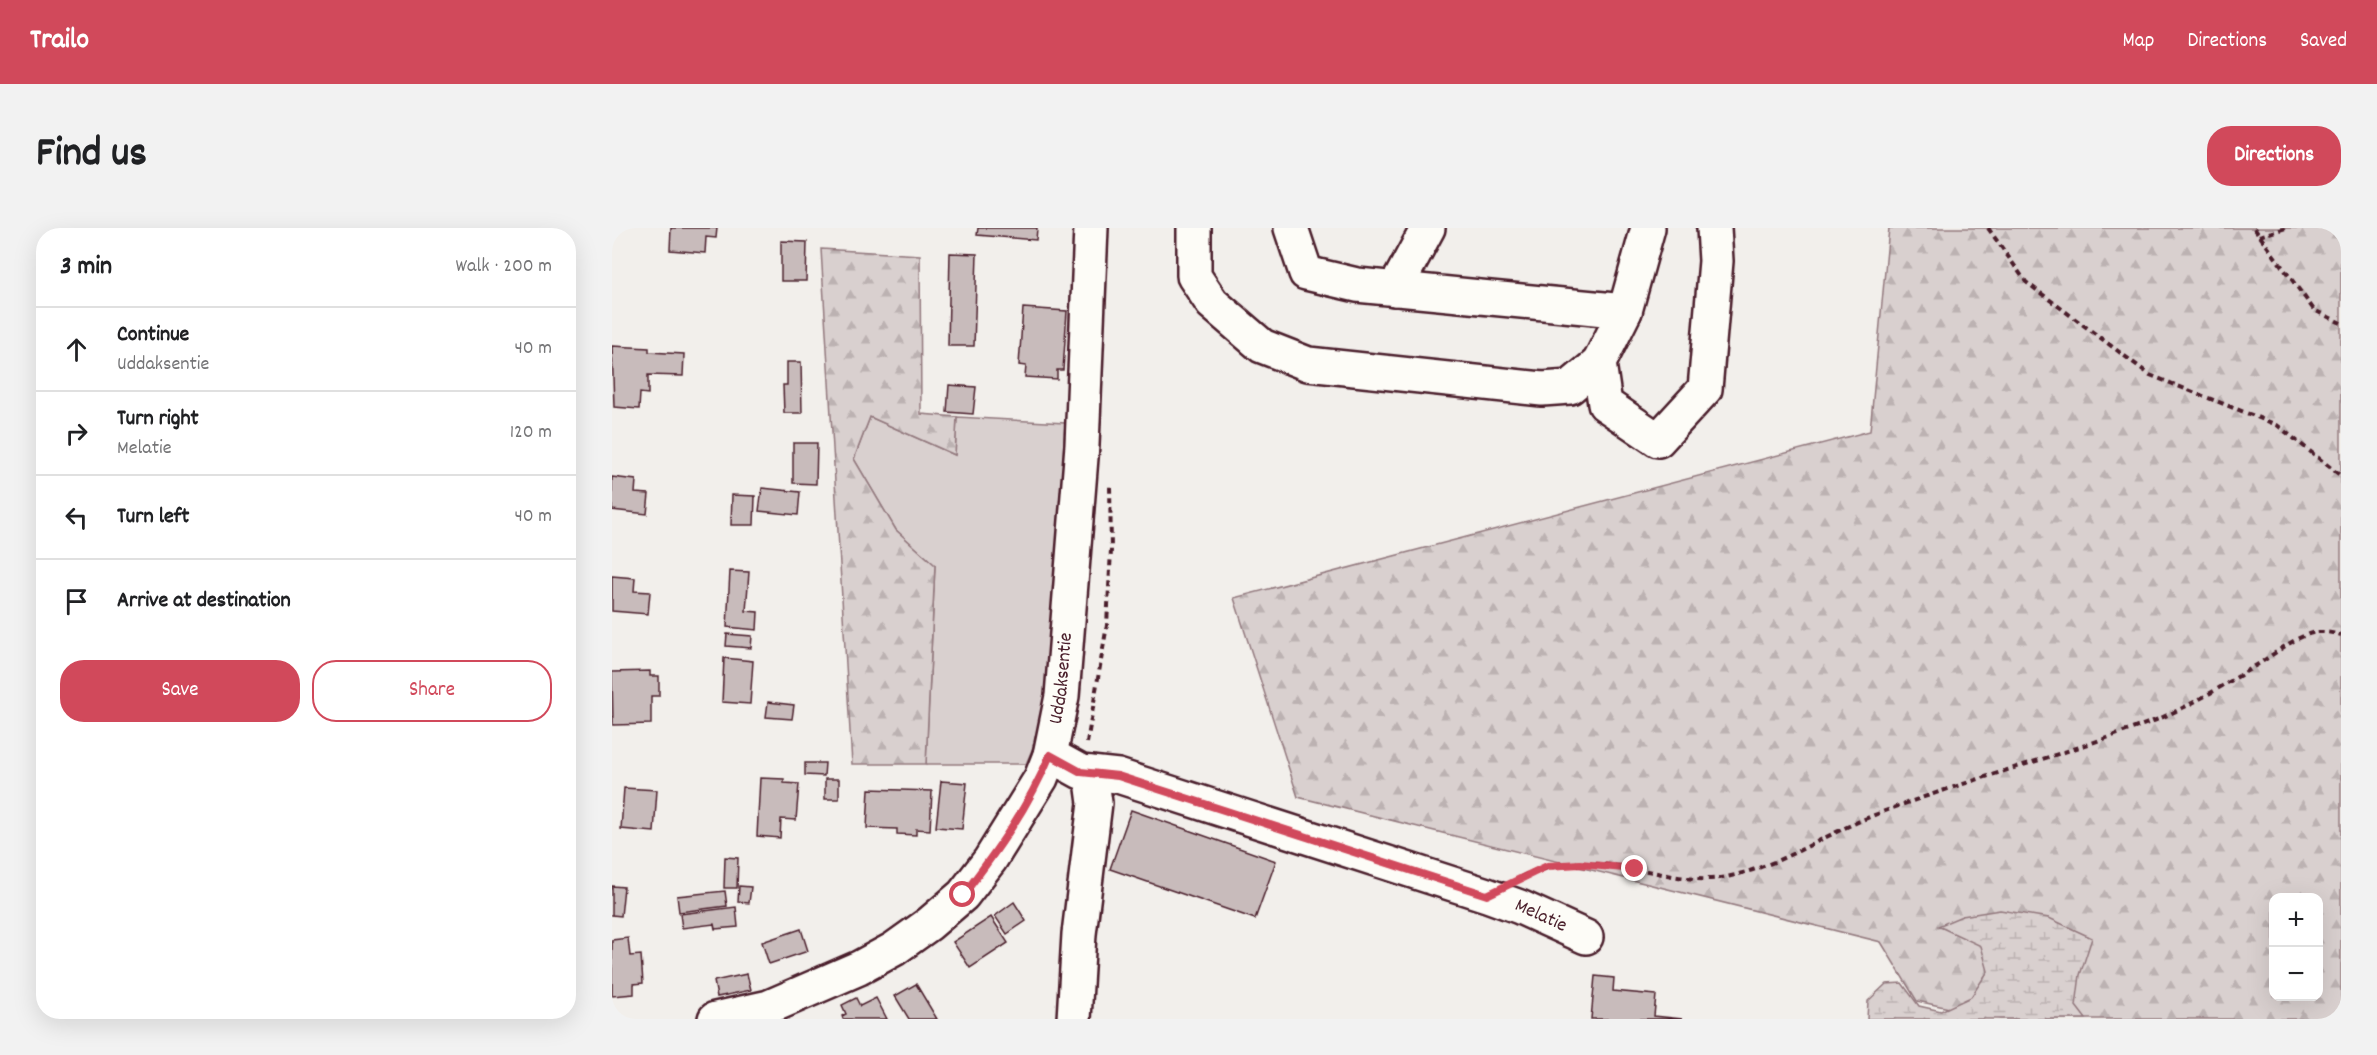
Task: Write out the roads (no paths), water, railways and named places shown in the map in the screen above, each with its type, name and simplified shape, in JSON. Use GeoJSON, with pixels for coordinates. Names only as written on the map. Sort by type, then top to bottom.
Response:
{"type":"FeatureCollection","features":[{"type":"Feature","properties":{"kind":"street","name":"Uddaksentie"},"geometry":{"type":"LineString","coordinates":[[716,1019],[769,1007],[859,968],[894,949],[928,924],[963,895],[990,860],[1041,778],[1050,755],[1062,696],[1080,469],[1091,228]]}},
{"type":"Feature","properties":{"kind":"street"},"geometry":{"type":"LineString","coordinates":[[1194,228],[1194,276],[1212,303],[1262,346],[1308,364],[1542,389],[1569,387],[1599,363],[1625,311],[1648,228]]}},
{"type":"Feature","properties":{"kind":"street"},"geometry":{"type":"LineString","coordinates":[[1291,228],[1305,273],[1357,285],[1625,311]]}},
{"type":"Feature","properties":{"kind":"street"},"geometry":{"type":"LineString","coordinates":[[1395,289],[1428,228]]}},
{"type":"Feature","properties":{"kind":"street"},"geometry":{"type":"LineString","coordinates":[[1599,363],[1605,405],[1658,440],[1705,389],[1716,261],[1714,228]]}},
{"type":"Feature","properties":{"kind":"street","name":"Melatie"},"geometry":{"type":"LineString","coordinates":[[1050,755],[1081,772],[1118,776],[1487,895],[1520,907],[1586,937]]}},
{"type":"Feature","properties":{"kind":"street"},"geometry":{"type":"LineString","coordinates":[[1074,1019],[1079,934],[1095,803],[1091,773]]}}]}
